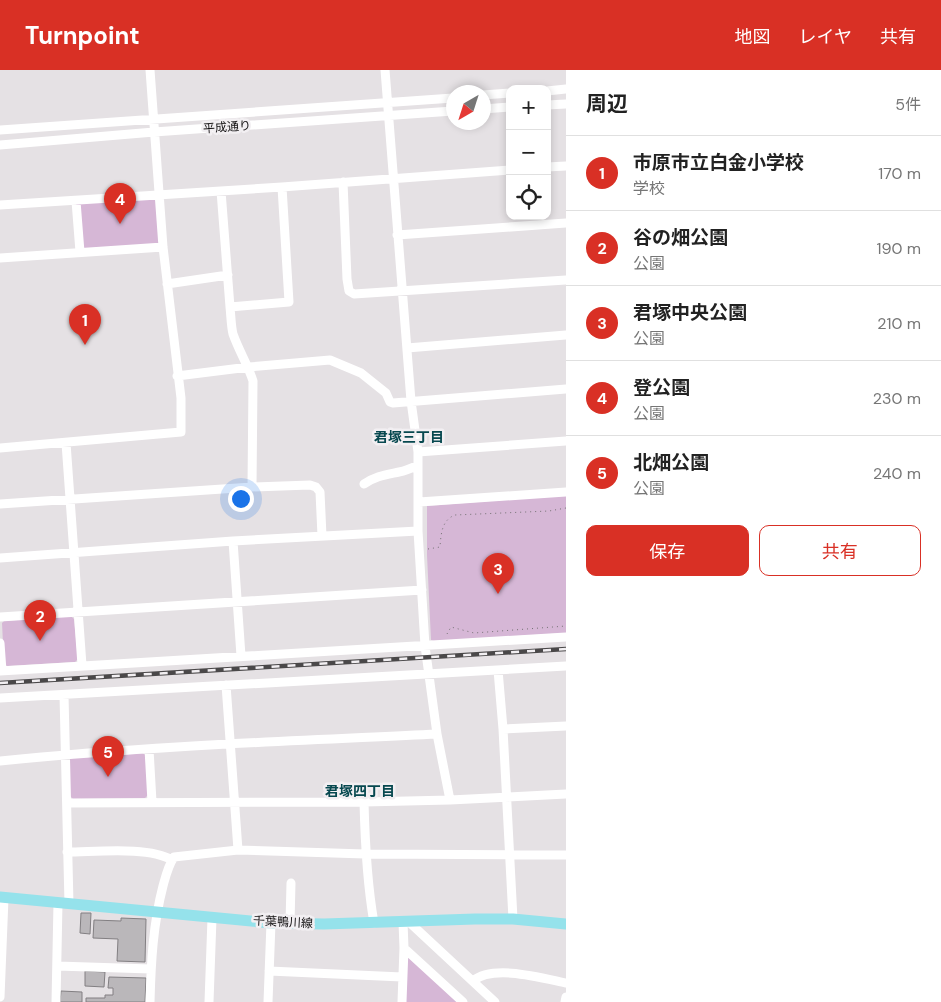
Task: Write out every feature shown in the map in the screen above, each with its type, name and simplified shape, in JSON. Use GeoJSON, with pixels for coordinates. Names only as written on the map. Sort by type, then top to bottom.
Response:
{"type":"FeatureCollection","features":[{"type":"Feature","properties":{"kind":"main road","name":"千葉鴨川線"},"geometry":{"type":"LineString","coordinates":[[2,898],[271,923],[374,923],[475,918],[513,919],[566,924]]}},
{"type":"Feature","properties":{"kind":"street"},"geometry":{"type":"LineString","coordinates":[[0,448],[181,432],[180,398],[163,247],[150,70]]}},
{"type":"Feature","properties":{"kind":"street"},"geometry":{"type":"LineString","coordinates":[[385,70],[387,115],[411,401],[418,452],[418,531],[425,646],[437,734],[450,800]]}},
{"type":"Feature","properties":{"kind":"street"},"geometry":{"type":"LineString","coordinates":[[551,90],[566,89]]}},
{"type":"Feature","properties":{"kind":"street"},"geometry":{"type":"LineString","coordinates":[[491,94],[506,93]]}},
{"type":"Feature","properties":{"kind":"street","name":"平成通り"},"geometry":{"type":"LineString","coordinates":[[0,130],[446,98]]}},
{"type":"Feature","properties":{"kind":"street"},"geometry":{"type":"LineString","coordinates":[[551,105],[566,104]]}},
{"type":"Feature","properties":{"kind":"street"},"geometry":{"type":"LineString","coordinates":[[491,108],[506,107]]}},
{"type":"Feature","properties":{"kind":"street","name":"平成通り"},"geometry":{"type":"LineString","coordinates":[[0,145],[446,111]]}},
{"type":"Feature","properties":{"kind":"street"},"geometry":{"type":"LineString","coordinates":[[551,167],[566,166]]}},
{"type":"Feature","properties":{"kind":"street"},"geometry":{"type":"LineString","coordinates":[[0,205],[506,170]]}},
{"type":"Feature","properties":{"kind":"street"},"geometry":{"type":"LineString","coordinates":[[343,182],[349,291],[354,294],[566,280]]}},
{"type":"Feature","properties":{"kind":"street"},"geometry":{"type":"LineString","coordinates":[[230,307],[289,302],[282,187]]}},
{"type":"Feature","properties":{"kind":"street"},"geometry":{"type":"LineString","coordinates":[[221,190],[233,333],[242,358],[249,367],[253,381],[252,487]]}},
{"type":"Feature","properties":{"kind":"street"},"geometry":{"type":"LineString","coordinates":[[76,201],[80,252]]}},
{"type":"Feature","properties":{"kind":"street"},"geometry":{"type":"LineString","coordinates":[[397,235],[566,223]]}},
{"type":"Feature","properties":{"kind":"street"},"geometry":{"type":"LineString","coordinates":[[0,258],[163,247]]}},
{"type":"Feature","properties":{"kind":"street"},"geometry":{"type":"LineString","coordinates":[[167,284],[228,275]]}},
{"type":"Feature","properties":{"kind":"street"},"geometry":{"type":"LineString","coordinates":[[407,348],[566,334]]}},
{"type":"Feature","properties":{"kind":"street"},"geometry":{"type":"LineString","coordinates":[[177,376],[330,360],[361,373],[386,393],[393,403],[566,389]]}},
{"type":"Feature","properties":{"kind":"street"},"geometry":{"type":"LineString","coordinates":[[418,452],[566,441]]}},
{"type":"Feature","properties":{"kind":"street"},"geometry":{"type":"LineString","coordinates":[[66,443],[82,665]]}},
{"type":"Feature","properties":{"kind":"street"},"geometry":{"type":"LineString","coordinates":[[364,484],[374,477],[400,472],[418,465]]}},
{"type":"Feature","properties":{"kind":"street"},"geometry":{"type":"LineString","coordinates":[[0,504],[252,487],[310,485],[316,487],[320,492],[322,536]]}},
{"type":"Feature","properties":{"kind":"street"},"geometry":{"type":"LineString","coordinates":[[419,502],[566,492]]}},
{"type":"Feature","properties":{"kind":"street"},"geometry":{"type":"LineString","coordinates":[[0,558],[233,541],[418,531]]}},
{"type":"Feature","properties":{"kind":"street"},"geometry":{"type":"LineString","coordinates":[[233,541],[241,656]]}},
{"type":"Feature","properties":{"kind":"street"},"geometry":{"type":"LineString","coordinates":[[0,617],[422,590]]}},
{"type":"Feature","properties":{"kind":"street"},"geometry":{"type":"LineString","coordinates":[[0,643],[1,671],[566,637]]}},
{"type":"Feature","properties":{"kind":"street"},"geometry":{"type":"LineString","coordinates":[[0,698],[566,666]]}},
{"type":"Feature","properties":{"kind":"street"},"geometry":{"type":"LineString","coordinates":[[498,670],[511,856],[513,919]]}},
{"type":"Feature","properties":{"kind":"street"},"geometry":{"type":"LineString","coordinates":[[226,686],[238,850]]}},
{"type":"Feature","properties":{"kind":"street"},"geometry":{"type":"LineString","coordinates":[[56,1002],[57,966],[67,852],[64,695]]}},
{"type":"Feature","properties":{"kind":"street"},"geometry":{"type":"LineString","coordinates":[[503,729],[566,726]]}},
{"type":"Feature","properties":{"kind":"street"},"geometry":{"type":"LineString","coordinates":[[0,761],[66,754],[437,734]]}},
{"type":"Feature","properties":{"kind":"street"},"geometry":{"type":"LineString","coordinates":[[149,749],[152,802]]}},
{"type":"Feature","properties":{"kind":"street"},"geometry":{"type":"LineString","coordinates":[[67,803],[364,802],[566,794]]}},
{"type":"Feature","properties":{"kind":"street"},"geometry":{"type":"LineString","coordinates":[[364,802],[365,854],[374,923]]}},
{"type":"Feature","properties":{"kind":"street"},"geometry":{"type":"LineString","coordinates":[[150,1002],[156,913],[169,864],[174,857],[238,850],[365,854],[566,855]]}},
{"type":"Feature","properties":{"kind":"street"},"geometry":{"type":"LineString","coordinates":[[67,852],[144,852],[163,855],[172,860]]}},
{"type":"Feature","properties":{"kind":"street"},"geometry":{"type":"LineString","coordinates":[[290,923],[291,883]]}},
{"type":"Feature","properties":{"kind":"street"},"geometry":{"type":"LineString","coordinates":[[0,997],[2,898]]}},
{"type":"Feature","properties":{"kind":"street"},"geometry":{"type":"LineString","coordinates":[[209,1002],[212,918]]}},
{"type":"Feature","properties":{"kind":"street"},"geometry":{"type":"LineString","coordinates":[[402,1002],[406,922]]}},
{"type":"Feature","properties":{"kind":"street"},"geometry":{"type":"LineString","coordinates":[[406,922],[495,1002]]}},
{"type":"Feature","properties":{"kind":"street"},"geometry":{"type":"LineString","coordinates":[[268,1002],[271,923]]}},
{"type":"Feature","properties":{"kind":"street"},"geometry":{"type":"LineString","coordinates":[[404,948],[462,1002]]}},
{"type":"Feature","properties":{"kind":"street"},"geometry":{"type":"LineString","coordinates":[[57,966],[151,969]]}},
{"type":"Feature","properties":{"kind":"street"},"geometry":{"type":"LineString","coordinates":[[269,971],[402,977]]}},
{"type":"Feature","properties":{"kind":"street"},"geometry":{"type":"LineString","coordinates":[[473,981],[478,976],[511,972],[566,983]]}},
{"type":"Feature","properties":{"kind":"street"},"geometry":{"type":"LineString","coordinates":[[565,1002],[566,998]]}},
{"type":"Feature","properties":{"kind":"path"},"geometry":{"type":"LineString","coordinates":[[420,551],[440,547],[441,532],[445,522],[455,515],[549,511],[566,508]]}},
{"type":"Feature","properties":{"kind":"path"},"geometry":{"type":"LineString","coordinates":[[445,645],[446,636],[451,628],[474,633],[566,626]]}},
{"type":"Feature","properties":{"kind":"shaded area"},"geometry":{"type":"Polygon","coordinates":[[[159,195],[163,247],[80,252],[76,201],[159,195]]]}},
{"type":"Feature","properties":{"kind":"shaded area"},"geometry":{"type":"Polygon","coordinates":[[[566,495],[566,633],[431,640],[427,506],[566,495]]]}},
{"type":"Feature","properties":{"kind":"shaded area"},"geometry":{"type":"Polygon","coordinates":[[[71,616],[74,619],[78,659],[75,662],[7,666],[4,664],[2,623],[4,621],[71,616]]]}},
{"type":"Feature","properties":{"kind":"shaded area"},"geometry":{"type":"Polygon","coordinates":[[[142,753],[146,755],[148,795],[145,798],[73,799],[70,796],[70,759],[72,757],[142,753]]]}},
{"type":"Feature","properties":{"kind":"shaded area"},"geometry":{"type":"Polygon","coordinates":[[[404,948],[463,1002],[403,1002],[404,948]]]}},
{"type":"Feature","properties":{"kind":"building"},"geometry":{"type":"Polygon","coordinates":[[[81,913],[91,913],[90,934],[80,933],[81,913]]]}},
{"type":"Feature","properties":{"kind":"building"},"geometry":{"type":"Polygon","coordinates":[[[121,918],[146,919],[145,962],[117,961],[118,939],[93,938],[94,920],[121,921],[121,918]]]}},
{"type":"Feature","properties":{"kind":"building"},"geometry":{"type":"Polygon","coordinates":[[[85,971],[105,972],[104,987],[85,986],[85,971]]]}},
{"type":"Feature","properties":{"kind":"building"},"geometry":{"type":"Polygon","coordinates":[[[109,977],[146,978],[145,1002],[86,1002],[86,998],[105,998],[105,995],[113,995],[113,988],[108,988],[109,977]]]}},
{"type":"Feature","properties":{"kind":"building"},"geometry":{"type":"Polygon","coordinates":[[[61,991],[82,992],[82,1002],[60,1002],[61,991]]]}},
{"type":"Feature","properties":{"kind":"railway"},"geometry":{"type":"LineString","coordinates":[[0,683],[566,649]]}},
{"type":"Feature","properties":{"kind":"place","name":"登公園"},"geometry":{"type":"Point","coordinates":[120,224]}},
{"type":"Feature","properties":{"kind":"place","name":"市原市立白金小学校"},"geometry":{"type":"Point","coordinates":[85,345]}},
{"type":"Feature","properties":{"kind":"place","name":"君塚中央公園"},"geometry":{"type":"Point","coordinates":[498,594]}},
{"type":"Feature","properties":{"kind":"place","name":"谷の畑公園"},"geometry":{"type":"Point","coordinates":[40,641]}},
{"type":"Feature","properties":{"kind":"place","name":"北畑公園"},"geometry":{"type":"Point","coordinates":[108,777]}},
{"type":"Feature","properties":{"kind":"district","name":"君塚三丁目"},"geometry":{"type":"Point","coordinates":[409,437]}},
{"type":"Feature","properties":{"kind":"district","name":"君塚四丁目"},"geometry":{"type":"Point","coordinates":[360,791]}}]}
